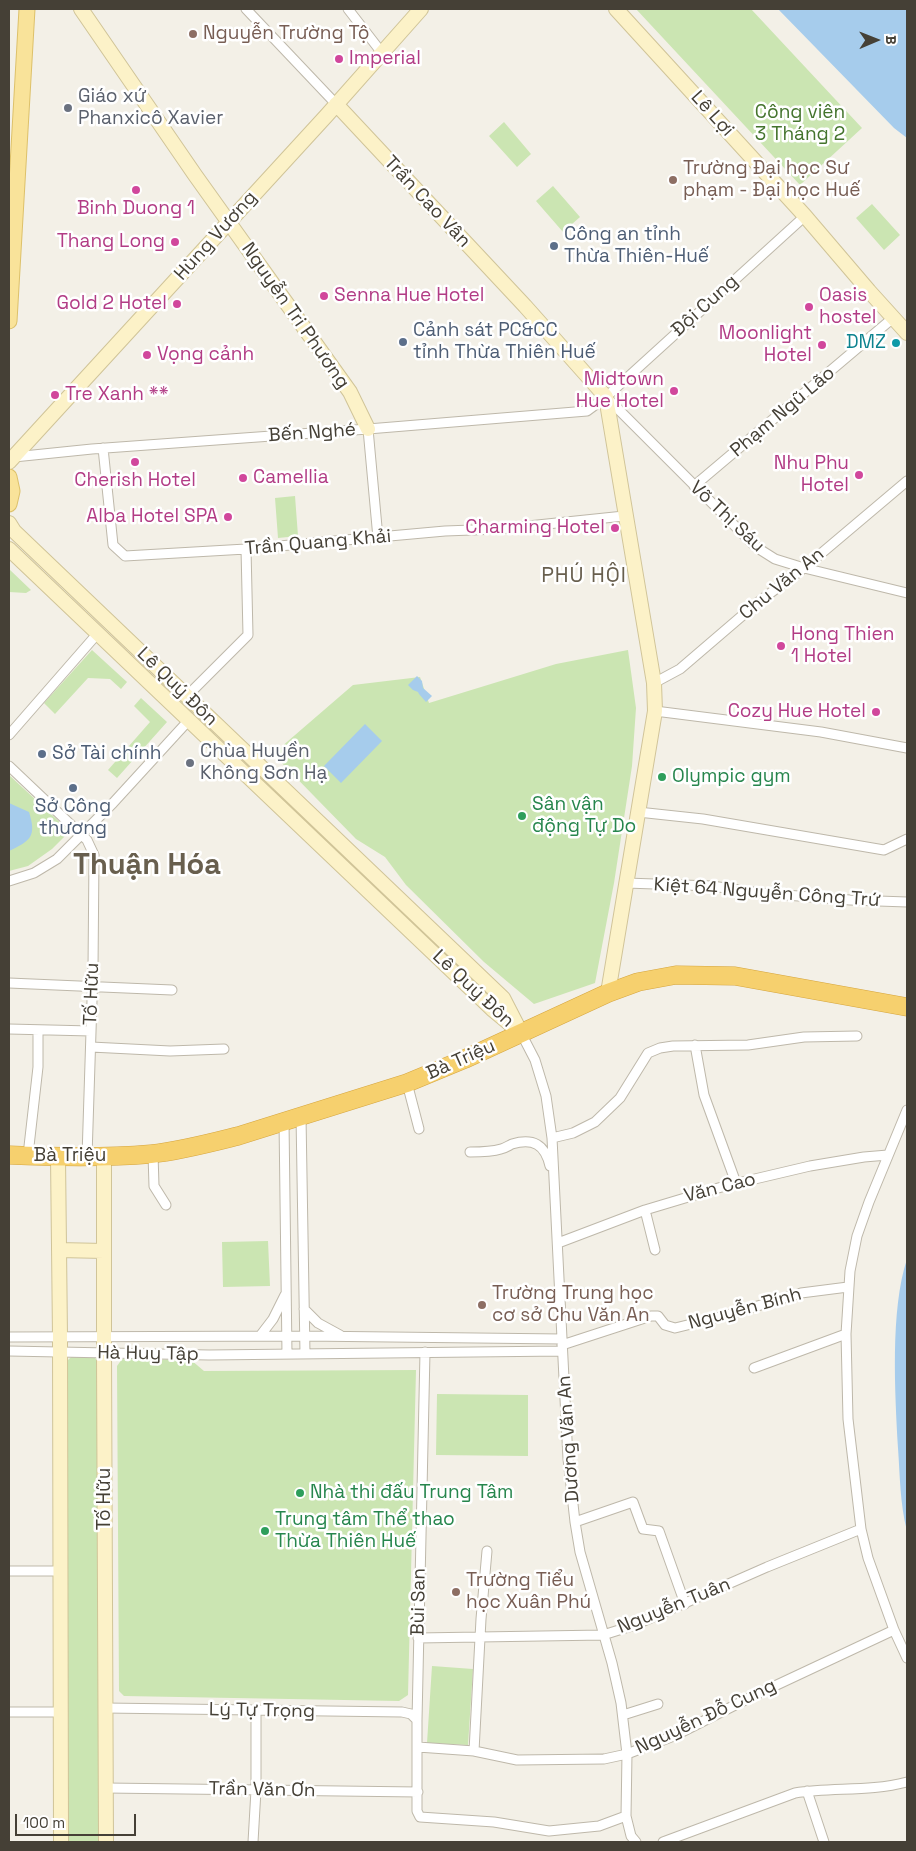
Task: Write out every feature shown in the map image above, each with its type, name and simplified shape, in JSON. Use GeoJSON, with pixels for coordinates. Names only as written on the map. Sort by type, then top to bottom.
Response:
{"type":"FeatureCollection","features":[{"type":"Feature","properties":{"kind":"highway","name":"Bà Triệu"},"geometry":{"type":"LineString","coordinates":[[9,1155],[87,1157],[153,1154],[214,1143],[408,1083],[465,1059],[608,993],[638,982],[676,975],[735,976],[907,1007]]}},
{"type":"Feature","properties":{"kind":"main road"},"geometry":{"type":"LineString","coordinates":[[9,321],[27,9]]}},
{"type":"Feature","properties":{"kind":"main road"},"geometry":{"type":"LineString","coordinates":[[9,477],[12,491],[9,504]]}},
{"type":"Feature","properties":{"kind":"street","name":"Nguyễn Tri Phương"},"geometry":{"type":"LineString","coordinates":[[81,9],[350,392],[368,429]]}},
{"type":"Feature","properties":{"kind":"street","name":"Trần Cao Vân"},"geometry":{"type":"LineString","coordinates":[[246,9],[525,306],[606,397]]}},
{"type":"Feature","properties":{"kind":"street"},"geometry":{"type":"LineString","coordinates":[[348,9],[382,53]]}},
{"type":"Feature","properties":{"kind":"street","name":"Hùng Vương"},"geometry":{"type":"LineString","coordinates":[[11,460],[229,222],[420,9]]}},
{"type":"Feature","properties":{"kind":"street","name":"Lê Lợi"},"geometry":{"type":"LineString","coordinates":[[616,9],[805,216],[907,332]]}},
{"type":"Feature","properties":{"kind":"street","name":"Đội Cung"},"geometry":{"type":"LineString","coordinates":[[606,397],[805,216]]}},
{"type":"Feature","properties":{"kind":"street","name":"Phạm Ngũ Lão"},"geometry":{"type":"LineString","coordinates":[[694,486],[893,318]]}},
{"type":"Feature","properties":{"kind":"street"},"geometry":{"type":"LineString","coordinates":[[606,397],[624,516],[654,683],[655,711],[608,993]]}},
{"type":"Feature","properties":{"kind":"street","name":"Bến Nghé"},"geometry":{"type":"LineString","coordinates":[[11,460],[103,448],[587,411],[606,397]]}},
{"type":"Feature","properties":{"kind":"street","name":"Võ Thị Sáu"},"geometry":{"type":"LineString","coordinates":[[606,397],[756,547],[776,559],[804,568],[907,593]]}},
{"type":"Feature","properties":{"kind":"street"},"geometry":{"type":"LineString","coordinates":[[368,429],[378,538]]}},
{"type":"Feature","properties":{"kind":"street","name":"Trần Quang Khải"},"geometry":{"type":"LineString","coordinates":[[103,448],[113,545],[125,556],[246,549],[445,531],[499,529],[624,516]]}},
{"type":"Feature","properties":{"kind":"street","name":"Chu Văn An"},"geometry":{"type":"LineString","coordinates":[[654,683],[680,669],[757,603],[804,568],[907,481]]}},
{"type":"Feature","properties":{"kind":"street","name":"Lê Quý Đôn"},"geometry":{"type":"LineString","coordinates":[[9,523],[14,531],[503,998],[521,1033]]}},
{"type":"Feature","properties":{"kind":"street","name":"Lê Quý Đôn"},"geometry":{"type":"LineString","coordinates":[[9,549],[492,1009],[521,1033]]}},
{"type":"Feature","properties":{"kind":"street"},"geometry":{"type":"LineString","coordinates":[[187,696],[248,635],[246,549]]}},
{"type":"Feature","properties":{"kind":"street"},"geometry":{"type":"LineString","coordinates":[[50,587],[61,576]]}},
{"type":"Feature","properties":{"kind":"street"},"geometry":{"type":"LineString","coordinates":[[9,735],[98,633]]}},
{"type":"Feature","properties":{"kind":"street"},"geometry":{"type":"LineString","coordinates":[[9,882],[34,873],[57,859],[200,708]]}},
{"type":"Feature","properties":{"kind":"street"},"geometry":{"type":"LineString","coordinates":[[655,711],[821,732],[907,748]]}},
{"type":"Feature","properties":{"kind":"street","name":"Tố Hữu"},"geometry":{"type":"LineString","coordinates":[[9,766],[82,834],[94,855],[93,986],[87,1157]]}},
{"type":"Feature","properties":{"kind":"street"},"geometry":{"type":"LineString","coordinates":[[638,812],[703,819],[884,850],[907,839]]}},
{"type":"Feature","properties":{"kind":"street"},"geometry":{"type":"LineString","coordinates":[[362,885],[373,874]]}},
{"type":"Feature","properties":{"kind":"street","name":"Kiệt 64 Nguyễn Công Trứ"},"geometry":{"type":"LineString","coordinates":[[626,883],[712,886],[760,893],[907,902]]}},
{"type":"Feature","properties":{"kind":"street"},"geometry":{"type":"LineString","coordinates":[[9,983],[172,990]]}},
{"type":"Feature","properties":{"kind":"street"},"geometry":{"type":"LineString","coordinates":[[9,1029],[91,1031]]}},
{"type":"Feature","properties":{"kind":"street"},"geometry":{"type":"LineString","coordinates":[[28,1156],[38,1067],[38,1030]]}},
{"type":"Feature","properties":{"kind":"street","name":"Dương Văn An"},"geometry":{"type":"LineString","coordinates":[[521,1033],[535,1060],[546,1096],[552,1138],[568,1459],[580,1552],[612,1663],[623,1715],[627,1754],[626,1816],[631,1836],[636,1842]]}},
{"type":"Feature","properties":{"kind":"street"},"geometry":{"type":"LineString","coordinates":[[552,1138],[573,1133],[595,1122],[620,1098],[648,1053],[660,1048],[695,1045],[748,1045],[804,1037],[857,1036]]}},
{"type":"Feature","properties":{"kind":"street"},"geometry":{"type":"LineString","coordinates":[[695,1045],[704,1095],[736,1183]]}},
{"type":"Feature","properties":{"kind":"street"},"geometry":{"type":"LineString","coordinates":[[91,1047],[179,1051],[224,1049]]}},
{"type":"Feature","properties":{"kind":"street"},"geometry":{"type":"LineString","coordinates":[[408,1083],[419,1129]]}},
{"type":"Feature","properties":{"kind":"street"},"geometry":{"type":"LineString","coordinates":[[907,1110],[857,1236],[848,1287],[846,1334],[848,1419],[861,1529],[868,1558],[894,1630],[907,1658]]}},
{"type":"Feature","properties":{"kind":"street"},"geometry":{"type":"LineString","coordinates":[[301,1116],[306,1354]]}},
{"type":"Feature","properties":{"kind":"street"},"geometry":{"type":"LineString","coordinates":[[284,1121],[287,1354]]}},
{"type":"Feature","properties":{"kind":"street"},"geometry":{"type":"LineString","coordinates":[[470,1152],[486,1152],[530,1142],[543,1148],[548,1155],[555,1180]]}},
{"type":"Feature","properties":{"kind":"street"},"geometry":{"type":"LineString","coordinates":[[153,1154],[154,1186],[166,1206]]}},
{"type":"Feature","properties":{"kind":"street","name":"Văn Cao"},"geometry":{"type":"LineString","coordinates":[[558,1244],[645,1210],[736,1183],[810,1166],[888,1155]]}},
{"type":"Feature","properties":{"kind":"street","name":"Tố Hữu"},"geometry":{"type":"LineString","coordinates":[[104,1156],[106,1842]]}},
{"type":"Feature","properties":{"kind":"street"},"geometry":{"type":"LineString","coordinates":[[58,1157],[61,1842]]}},
{"type":"Feature","properties":{"kind":"street"},"geometry":{"type":"LineString","coordinates":[[645,1210],[656,1250]]}},
{"type":"Feature","properties":{"kind":"street"},"geometry":{"type":"LineString","coordinates":[[59,1250],[104,1251]]}},
{"type":"Feature","properties":{"kind":"street","name":"Nguyễn Bính"},"geometry":{"type":"LineString","coordinates":[[562,1345],[651,1316],[658,1316],[665,1324],[675,1328],[724,1316],[801,1293],[848,1287]]}},
{"type":"Feature","properties":{"kind":"street"},"geometry":{"type":"LineString","coordinates":[[260,1336],[273,1319],[287,1290]]}},
{"type":"Feature","properties":{"kind":"street"},"geometry":{"type":"LineString","coordinates":[[304,1309],[318,1323],[342,1337]]}},
{"type":"Feature","properties":{"kind":"street"},"geometry":{"type":"LineString","coordinates":[[754,1368],[846,1334]]}},
{"type":"Feature","properties":{"kind":"street","name":"Hà Huy Tập"},"geometry":{"type":"LineString","coordinates":[[9,1337],[305,1336],[477,1338],[562,1345]]}},
{"type":"Feature","properties":{"kind":"street"},"geometry":{"type":"LineString","coordinates":[[385,1353],[387,1337]]}},
{"type":"Feature","properties":{"kind":"street"},"geometry":{"type":"LineString","coordinates":[[477,1338],[477,1351]]}},
{"type":"Feature","properties":{"kind":"street","name":"Hà Huy Tập"},"geometry":{"type":"LineString","coordinates":[[9,1351],[209,1355],[306,1354],[477,1351],[562,1345]]}},
{"type":"Feature","properties":{"kind":"street","name":"Bùi San"},"geometry":{"type":"LineString","coordinates":[[418,1792],[418,1638],[425,1352]]}},
{"type":"Feature","properties":{"kind":"street"},"geometry":{"type":"LineString","coordinates":[[576,1522],[633,1502],[643,1529],[659,1531],[685,1604]]}},
{"type":"Feature","properties":{"kind":"street","name":"Nguyễn Tuân"},"geometry":{"type":"LineString","coordinates":[[418,1638],[603,1634],[635,1625],[767,1567],[861,1529]]}},
{"type":"Feature","properties":{"kind":"street"},"geometry":{"type":"LineString","coordinates":[[474,1751],[487,1551]]}},
{"type":"Feature","properties":{"kind":"street"},"geometry":{"type":"LineString","coordinates":[[9,1571],[60,1570]]}},
{"type":"Feature","properties":{"kind":"street","name":"Nguyễn Đỗ Cung"},"geometry":{"type":"LineString","coordinates":[[418,1747],[474,1751],[517,1760],[604,1758],[627,1754],[676,1735],[749,1698],[894,1630]]}},
{"type":"Feature","properties":{"kind":"street"},"geometry":{"type":"LineString","coordinates":[[623,1715],[658,1704]]}},
{"type":"Feature","properties":{"kind":"street","name":"Lý Tự Trọng"},"geometry":{"type":"LineString","coordinates":[[105,1708],[402,1712],[411,1714],[417,1720]]}},
{"type":"Feature","properties":{"kind":"street"},"geometry":{"type":"LineString","coordinates":[[253,1842],[256,1790],[256,1711]]}},
{"type":"Feature","properties":{"kind":"street"},"geometry":{"type":"LineString","coordinates":[[9,1712],[61,1712]]}},
{"type":"Feature","properties":{"kind":"street"},"geometry":{"type":"LineString","coordinates":[[663,1842],[795,1793],[864,1790],[907,1782]]}},
{"type":"Feature","properties":{"kind":"street","name":"Trần Văn Ơn"},"geometry":{"type":"LineString","coordinates":[[106,1788],[418,1792]]}},
{"type":"Feature","properties":{"kind":"street"},"geometry":{"type":"LineString","coordinates":[[807,1791],[824,1842]]}},
{"type":"Feature","properties":{"kind":"street"},"geometry":{"type":"LineString","coordinates":[[418,1792],[418,1811],[420,1817],[427,1819],[494,1822],[549,1831],[599,1826],[626,1816]]}},
{"type":"Feature","properties":{"kind":"green space","name":"Công viên 3 Tháng 2"},"geometry":{"type":"Polygon","coordinates":[[[636,9],[751,9],[862,128],[800,185],[636,9]]]}},
{"type":"Feature","properties":{"kind":"green space"},"geometry":{"type":"Polygon","coordinates":[[[504,122],[531,154],[517,167],[489,136],[504,122]]]}},
{"type":"Feature","properties":{"kind":"green space"},"geometry":{"type":"Polygon","coordinates":[[[553,186],[580,217],[563,232],[536,201],[553,186]]]}},
{"type":"Feature","properties":{"kind":"green space"},"geometry":{"type":"Polygon","coordinates":[[[872,204],[900,235],[884,250],[856,218],[872,204]]]}},
{"type":"Feature","properties":{"kind":"green space"},"geometry":{"type":"Polygon","coordinates":[[[295,496],[298,536],[278,538],[275,498],[295,496]]]}},
{"type":"Feature","properties":{"kind":"green space"},"geometry":{"type":"Polygon","coordinates":[[[9,569],[31,590],[26,593],[9,592],[9,569]]]}},
{"type":"Feature","properties":{"kind":"green space"},"geometry":{"type":"Polygon","coordinates":[[[92,650],[127,682],[121,689],[110,679],[88,678],[55,714],[44,703],[92,650]]]}},
{"type":"Feature","properties":{"kind":"green space"},"geometry":{"type":"Polygon","coordinates":[[[628,650],[636,708],[632,766],[614,883],[595,983],[534,1004],[484,962],[406,885],[385,857],[356,839],[273,754],[353,685],[420,677],[429,703],[556,664],[628,650]]]}},
{"type":"Feature","properties":{"kind":"green space"},"geometry":{"type":"Polygon","coordinates":[[[141,698],[167,722],[117,778],[108,770],[150,722],[134,706],[141,698]]]}},
{"type":"Feature","properties":{"kind":"green space"},"geometry":{"type":"Polygon","coordinates":[[[9,775],[66,828],[66,835],[52,849],[28,866],[9,871],[9,775]]]}},
{"type":"Feature","properties":{"kind":"green space"},"geometry":{"type":"Polygon","coordinates":[[[268,1241],[270,1286],[223,1287],[222,1242],[268,1241]]]}},
{"type":"Feature","properties":{"kind":"green space"},"geometry":{"type":"Polygon","coordinates":[[[72,1356],[93,1356],[98,1361],[100,1842],[67,1842],[66,1362],[72,1356]]]}},
{"type":"Feature","properties":{"kind":"green space","name":"Trung tâm Thể thao Thừa Thiên Huế"},"geometry":{"type":"Polygon","coordinates":[[[122,1359],[191,1360],[204,1371],[416,1370],[408,1695],[399,1701],[124,1696],[119,1691],[117,1366],[122,1359]]]}},
{"type":"Feature","properties":{"kind":"green space"},"geometry":{"type":"Polygon","coordinates":[[[437,1394],[528,1395],[528,1456],[436,1455],[437,1394]]]}},
{"type":"Feature","properties":{"kind":"green space"},"geometry":{"type":"Polygon","coordinates":[[[432,1666],[473,1669],[468,1745],[427,1743],[432,1666]]]}},
{"type":"Feature","properties":{"kind":"water"},"geometry":{"type":"Polygon","coordinates":[[[778,9],[907,9],[907,138],[894,128],[778,9]]]}},
{"type":"Feature","properties":{"kind":"water"},"geometry":{"type":"Polygon","coordinates":[[[417,676],[422,681],[423,688],[432,696],[426,702],[418,692],[408,685],[417,676]]]}},
{"type":"Feature","properties":{"kind":"water"},"geometry":{"type":"Polygon","coordinates":[[[365,724],[382,741],[341,783],[324,766],[365,724]]]}},
{"type":"Feature","properties":{"kind":"water"},"geometry":{"type":"Polygon","coordinates":[[[9,803],[29,812],[32,833],[27,841],[9,851],[9,803]]]}},
{"type":"Feature","properties":{"kind":"water"},"geometry":{"type":"Polygon","coordinates":[[[907,1259],[907,1531],[900,1479],[895,1352],[898,1302],[907,1259]]]}},
{"type":"Feature","properties":{"kind":"place","name":"Nguyễn Trường Tộ"},"geometry":{"type":"Point","coordinates":[193,34]}},
{"type":"Feature","properties":{"kind":"place","name":"Imperial"},"geometry":{"type":"Point","coordinates":[339,59]}},
{"type":"Feature","properties":{"kind":"place","name":"Giáo xứ Phanxicô Xavier"},"geometry":{"type":"Point","coordinates":[68,108]}},
{"type":"Feature","properties":{"kind":"place","name":"Trường Đại học Sư phạm - Đại học Huế"},"geometry":{"type":"Point","coordinates":[673,180]}},
{"type":"Feature","properties":{"kind":"place","name":"Binh Duong 1"},"geometry":{"type":"Point","coordinates":[136,190]}},
{"type":"Feature","properties":{"kind":"place","name":"Thang Long"},"geometry":{"type":"Point","coordinates":[175,242]}},
{"type":"Feature","properties":{"kind":"place","name":"Công an tỉnh Thừa Thiên-Huế"},"geometry":{"type":"Point","coordinates":[554,246]}},
{"type":"Feature","properties":{"kind":"place","name":"Senna Hue Hotel"},"geometry":{"type":"Point","coordinates":[324,296]}},
{"type":"Feature","properties":{"kind":"place","name":"Gold 2 Hotel"},"geometry":{"type":"Point","coordinates":[177,304]}},
{"type":"Feature","properties":{"kind":"place","name":"Oasis hostel"},"geometry":{"type":"Point","coordinates":[809,307]}},
{"type":"Feature","properties":{"kind":"place","name":"Cảnh sát PC&CC tỉnh Thừa Thiên Huế"},"geometry":{"type":"Point","coordinates":[403,342]}},
{"type":"Feature","properties":{"kind":"place","name":"DMZ"},"geometry":{"type":"Point","coordinates":[896,343]}},
{"type":"Feature","properties":{"kind":"place","name":"Moonlight Hotel"},"geometry":{"type":"Point","coordinates":[822,345]}},
{"type":"Feature","properties":{"kind":"place","name":"Vọng cảnh"},"geometry":{"type":"Point","coordinates":[147,355]}},
{"type":"Feature","properties":{"kind":"place","name":"Midtown Hue Hotel"},"geometry":{"type":"Point","coordinates":[674,391]}},
{"type":"Feature","properties":{"kind":"place","name":"Tre Xanh **"},"geometry":{"type":"Point","coordinates":[55,395]}},
{"type":"Feature","properties":{"kind":"place","name":"Cherish Hotel"},"geometry":{"type":"Point","coordinates":[135,462]}},
{"type":"Feature","properties":{"kind":"place","name":"Nhu Phu Hotel"},"geometry":{"type":"Point","coordinates":[859,475]}},
{"type":"Feature","properties":{"kind":"place","name":"Camellia"},"geometry":{"type":"Point","coordinates":[243,478]}},
{"type":"Feature","properties":{"kind":"place","name":"Alba Hotel SPA"},"geometry":{"type":"Point","coordinates":[228,517]}},
{"type":"Feature","properties":{"kind":"place","name":"Charming Hotel"},"geometry":{"type":"Point","coordinates":[615,528]}},
{"type":"Feature","properties":{"kind":"place","name":"Hong Thien 1 Hotel"},"geometry":{"type":"Point","coordinates":[781,646]}},
{"type":"Feature","properties":{"kind":"place","name":"Cozy Hue Hotel"},"geometry":{"type":"Point","coordinates":[876,712]}},
{"type":"Feature","properties":{"kind":"place","name":"Sở Tài chính"},"geometry":{"type":"Point","coordinates":[42,754]}},
{"type":"Feature","properties":{"kind":"place","name":"Chùa Huyền Không Sơn Hạ"},"geometry":{"type":"Point","coordinates":[190,763]}},
{"type":"Feature","properties":{"kind":"place","name":"Olympic gym"},"geometry":{"type":"Point","coordinates":[662,777]}},
{"type":"Feature","properties":{"kind":"place","name":"Sở Công thương"},"geometry":{"type":"Point","coordinates":[73,788]}},
{"type":"Feature","properties":{"kind":"place","name":"Sân vận động Tự Do"},"geometry":{"type":"Point","coordinates":[522,816]}},
{"type":"Feature","properties":{"kind":"place","name":"Trường Trung học cơ sở Chu Văn An"},"geometry":{"type":"Point","coordinates":[482,1305]}},
{"type":"Feature","properties":{"kind":"place","name":"Nhà thi đấu Trung Tâm"},"geometry":{"type":"Point","coordinates":[300,1493]}},
{"type":"Feature","properties":{"kind":"place","name":"Trung tâm Thể thao Thừa Thiên Huế"},"geometry":{"type":"Point","coordinates":[265,1531]}},
{"type":"Feature","properties":{"kind":"place","name":"Trường Tiểu học Xuân Phú"},"geometry":{"type":"Point","coordinates":[456,1592]}},
{"type":"Feature","properties":{"kind":"district","name":"PHÚ HỘI"},"geometry":{"type":"Point","coordinates":[584,576]}},
{"type":"Feature","properties":{"kind":"district","name":"Thuận Hóa"},"geometry":{"type":"Point","coordinates":[147,866]}}]}
